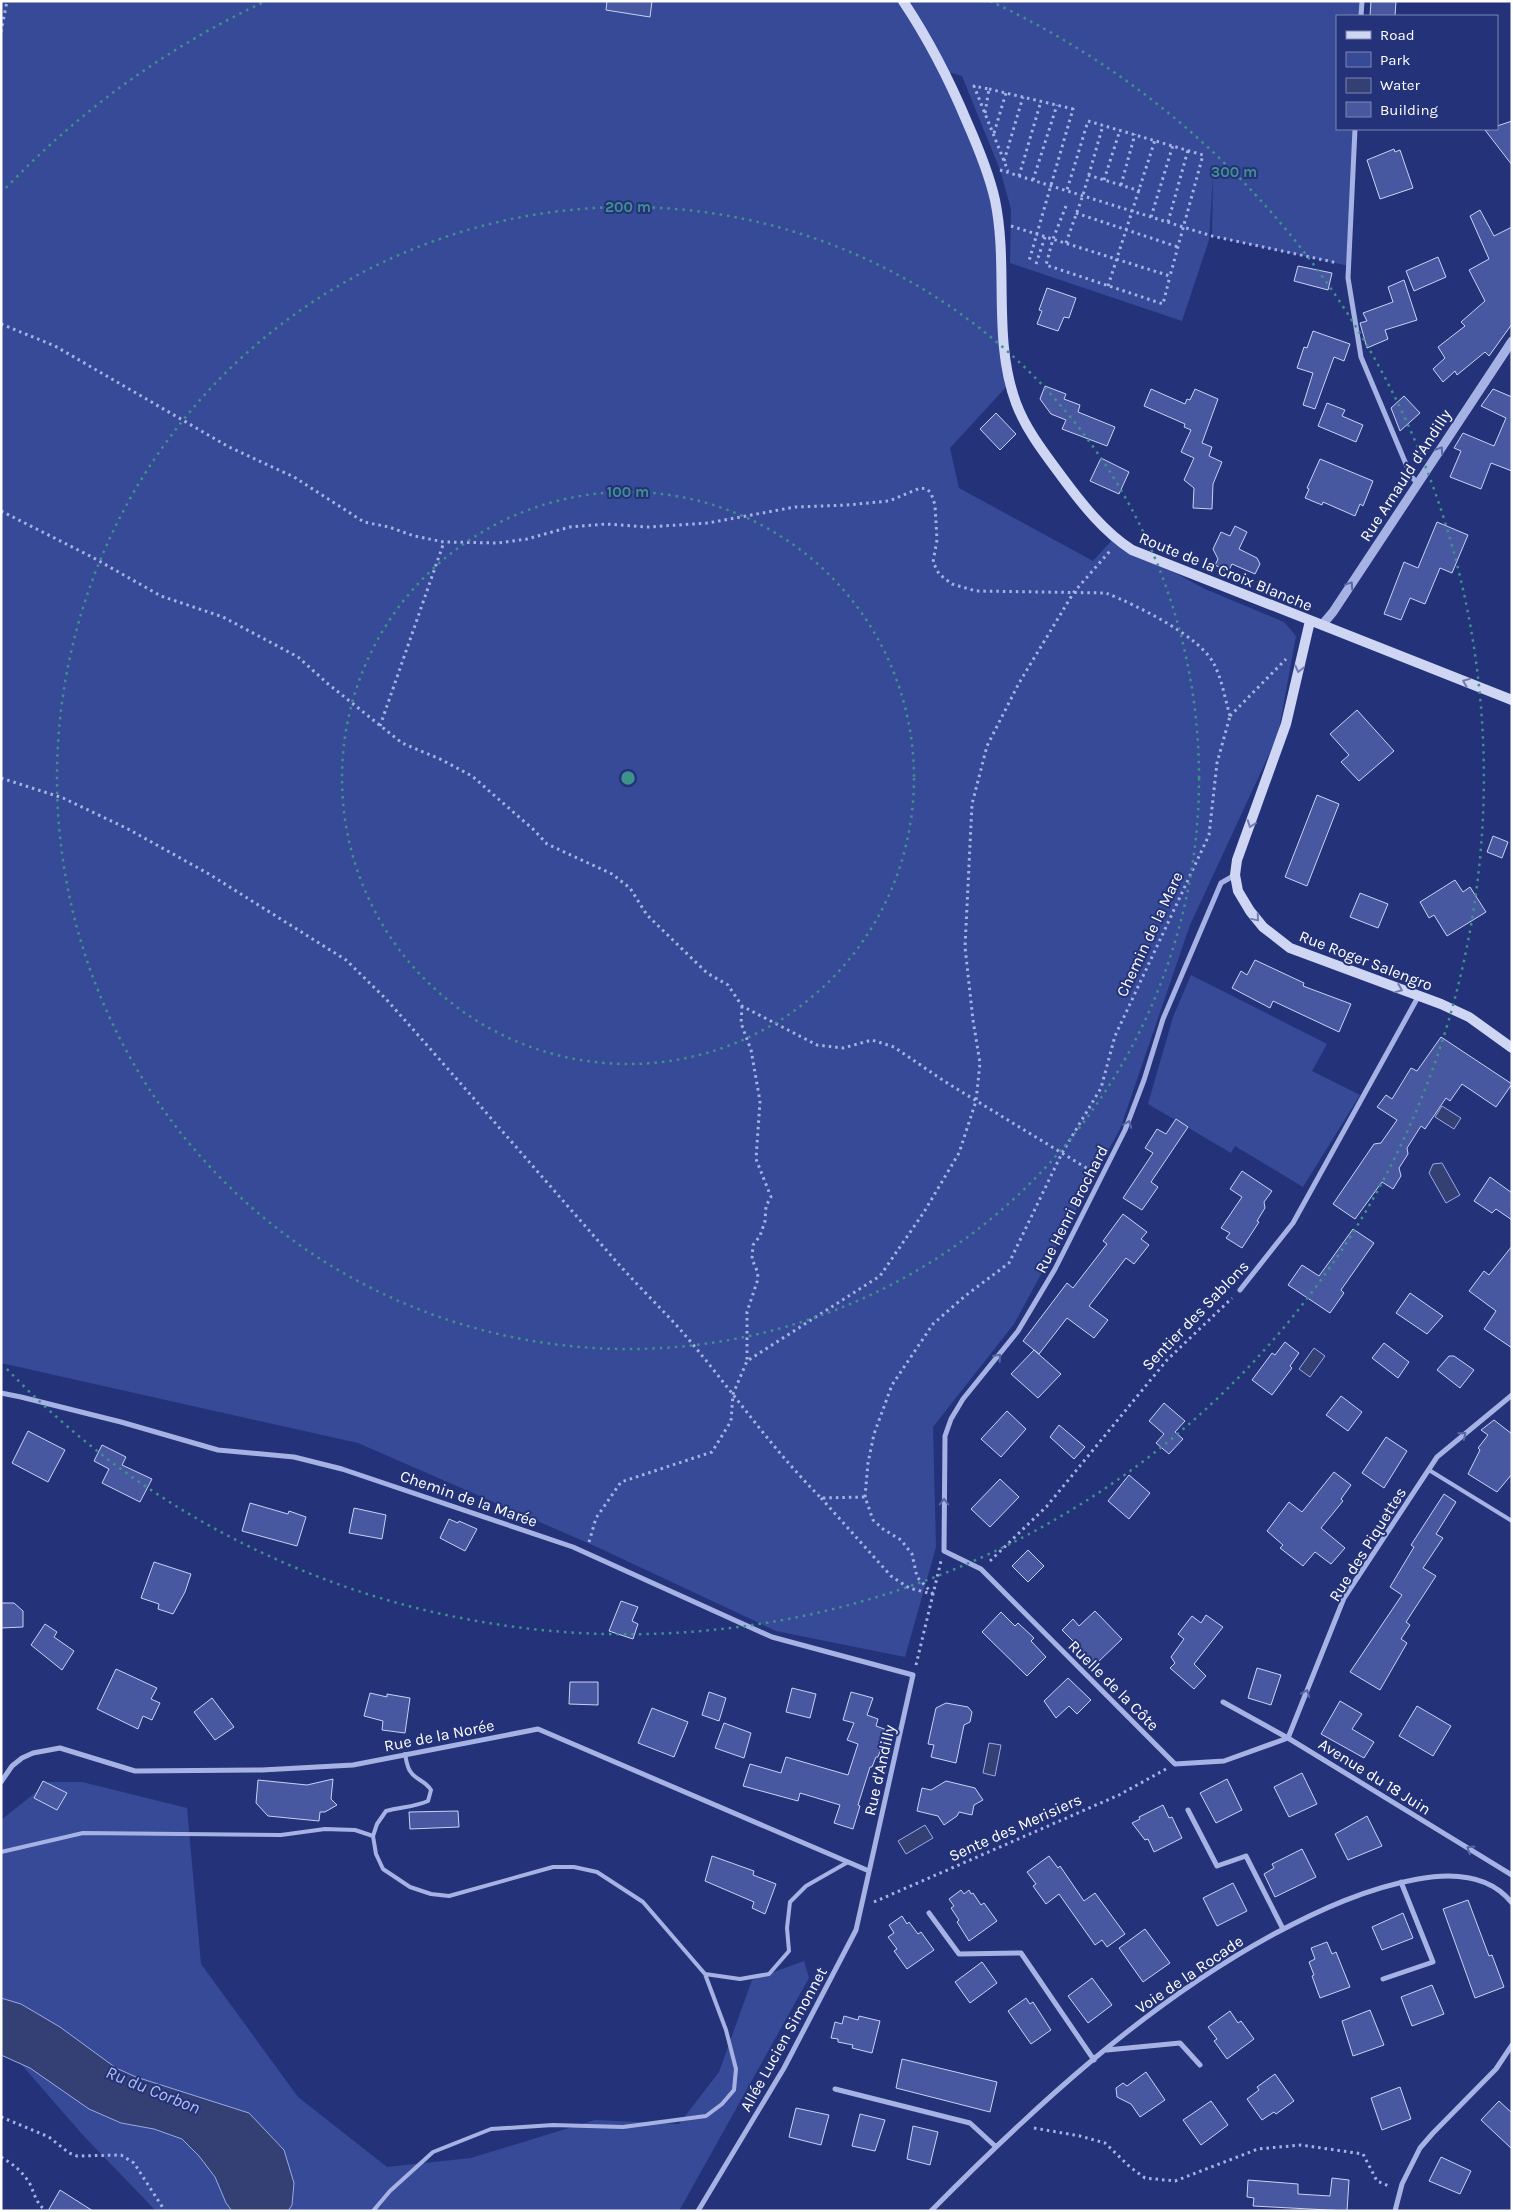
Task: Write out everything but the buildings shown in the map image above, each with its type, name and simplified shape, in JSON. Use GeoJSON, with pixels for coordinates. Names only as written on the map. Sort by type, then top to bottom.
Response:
{"type":"FeatureCollection","features":[{"type":"Feature","properties":{"kind":"main road","name":"Route de la Croix Blanche"},"geometry":{"type":"LineString","coordinates":[[903,1],[938,58],[988,173],[1000,227],[1005,348],[1009,382],[1024,422],[1070,487],[1107,531],[1132,550],[1512,700]]}},
{"type":"Feature","properties":{"kind":"main road"},"geometry":{"type":"LineString","coordinates":[[1235,875],[1237,860],[1286,724],[1310,621]]}},
{"type":"Feature","properties":{"kind":"main road","name":"Rue Roger Salengro"},"geometry":{"type":"LineString","coordinates":[[1235,875],[1238,891],[1250,911],[1263,927],[1290,948],[1440,1004],[1469,1017],[1512,1048]]}},
{"type":"Feature","properties":{"kind":"street"},"geometry":{"type":"LineString","coordinates":[[1361,15],[1362,1]]}},
{"type":"Feature","properties":{"kind":"street"},"geometry":{"type":"LineString","coordinates":[[1355,130],[1348,278],[1362,357],[1411,476],[1418,484]]}},
{"type":"Feature","properties":{"kind":"street","name":"Rue Arnauld d'Andilly"},"geometry":{"type":"LineString","coordinates":[[1322,625],[1333,612],[1512,341]]}},
{"type":"Feature","properties":{"kind":"street","name":"Rue Henri Brochard"},"geometry":{"type":"LineString","coordinates":[[944,1551],[945,1436],[951,1419],[972,1387],[999,1357],[1018,1331],[1055,1269],[1126,1130],[1163,1019],[1221,883],[1235,875]]}},
{"type":"Feature","properties":{"kind":"street","name":"Sentier des Sablons"},"geometry":{"type":"LineString","coordinates":[[1240,1290],[1292,1224],[1418,997]]}},
{"type":"Feature","properties":{"kind":"street","name":"Chemin de la Marée"},"geometry":{"type":"LineString","coordinates":[[1,1393],[21,1396],[94,1415],[218,1450],[294,1457],[326,1464],[586,1552],[772,1637],[913,1675]]}},
{"type":"Feature","properties":{"kind":"street","name":"Rue des Piquettes"},"geometry":{"type":"LineString","coordinates":[[1288,1738],[1344,1598],[1437,1457],[1512,1394]]}},
{"type":"Feature","properties":{"kind":"street","name":"Ruelle de la Côte"},"geometry":{"type":"LineString","coordinates":[[944,1551],[981,1569],[1175,1764]]}},
{"type":"Feature","properties":{"kind":"street","name":"Rue d'Andilly"},"geometry":{"type":"LineString","coordinates":[[869,1871],[913,1675]]}},
{"type":"Feature","properties":{"kind":"street","name":"Avenue du 18 Juin"},"geometry":{"type":"LineString","coordinates":[[1223,1702],[1288,1738],[1512,1875]]}},
{"type":"Feature","properties":{"kind":"street","name":"Rue de la Norée"},"geometry":{"type":"LineString","coordinates":[[1,1782],[12,1766],[22,1758],[33,1753],[60,1748],[135,1771],[262,1770],[353,1765],[538,1729],[869,1871]]}},
{"type":"Feature","properties":{"kind":"street"},"geometry":{"type":"LineString","coordinates":[[1175,1764],[1224,1761],[1288,1738]]}},
{"type":"Feature","properties":{"kind":"street"},"geometry":{"type":"LineString","coordinates":[[1188,1810],[1217,1866],[1246,1856],[1283,1930]]}},
{"type":"Feature","properties":{"kind":"street","name":"Allée Lucien Simonnet"},"geometry":{"type":"LineString","coordinates":[[698,2211],[784,2068],[856,1930],[869,1871]]}},
{"type":"Feature","properties":{"kind":"street","name":"Voie de la Rocade"},"geometry":{"type":"LineString","coordinates":[[931,2211],[995,2146],[1094,2060],[1169,2000],[1234,1956],[1324,1909],[1401,1882],[1436,1876],[1462,1876],[1491,1885],[1504,1893],[1512,1902]]}},
{"type":"Feature","properties":{"kind":"street"},"geometry":{"type":"LineString","coordinates":[[1383,1979],[1433,1962],[1401,1882]]}},
{"type":"Feature","properties":{"kind":"street"},"geometry":{"type":"LineString","coordinates":[[930,1913],[959,1954],[1021,1953],[1094,2060]]}},
{"type":"Feature","properties":{"kind":"street"},"geometry":{"type":"LineString","coordinates":[[1106,2050],[1180,2043],[1200,2065]]}},
{"type":"Feature","properties":{"kind":"street"},"geometry":{"type":"LineString","coordinates":[[1395,2211],[1400,2190],[1420,2148],[1496,2068],[1512,2045]]}},
{"type":"Feature","properties":{"kind":"street"},"geometry":{"type":"LineString","coordinates":[[836,2089],[970,2123],[995,2146]]}},
{"type":"Feature","properties":{"kind":"lane"},"geometry":{"type":"LineString","coordinates":[[1429,1470],[1512,1521]]}},
{"type":"Feature","properties":{"kind":"lane"},"geometry":{"type":"LineString","coordinates":[[373,2211],[390,2191],[433,2152],[491,2129],[553,2125],[623,2127],[706,2116],[722,2104],[734,2090],[736,2069],[726,2030],[705,1974],[643,1902],[597,1872],[574,1867],[553,1867],[449,1896],[430,1894],[410,1887],[383,1869],[376,1854],[373,1836],[377,1824],[386,1811],[403,1806],[418,1806],[428,1801],[431,1790],[427,1783],[420,1780],[410,1771],[405,1754]]}},
{"type":"Feature","properties":{"kind":"lane"},"geometry":{"type":"LineString","coordinates":[[1,1852],[83,1833],[281,1835],[325,1830],[355,1830],[373,1836]]}},
{"type":"Feature","properties":{"kind":"lane"},"geometry":{"type":"LineString","coordinates":[[705,1974],[740,1979],[769,1974],[789,1952],[787,1928],[790,1902],[806,1886],[848,1862]]}},
{"type":"Feature","properties":{"kind":"path"},"geometry":{"type":"LineString","coordinates":[[1,32],[7,1]]}},
{"type":"Feature","properties":{"kind":"path"},"geometry":{"type":"LineString","coordinates":[[1008,172],[974,86],[1073,109],[1029,261]]}},
{"type":"Feature","properties":{"kind":"path"},"geometry":{"type":"LineString","coordinates":[[985,113],[989,89]]}},
{"type":"Feature","properties":{"kind":"path"},"geometry":{"type":"LineString","coordinates":[[993,134],[1006,93]]}},
{"type":"Feature","properties":{"kind":"path"},"geometry":{"type":"LineString","coordinates":[[1004,161],[1024,97]]}},
{"type":"Feature","properties":{"kind":"path"},"geometry":{"type":"LineString","coordinates":[[1019,176],[1040,101]]}},
{"type":"Feature","properties":{"kind":"path"},"geometry":{"type":"LineString","coordinates":[[1033,180],[1057,105]]}},
{"type":"Feature","properties":{"kind":"path"},"geometry":{"type":"LineString","coordinates":[[1066,206],[1053,239],[1046,265],[1163,304],[1203,155],[1088,121],[1067,190]]}},
{"type":"Feature","properties":{"kind":"path"},"geometry":{"type":"LineString","coordinates":[[1066,243],[1083,195],[1103,125]]}},
{"type":"Feature","properties":{"kind":"path"},"geometry":{"type":"LineString","coordinates":[[1104,180],[1120,130]]}},
{"type":"Feature","properties":{"kind":"path"},"geometry":{"type":"LineString","coordinates":[[1121,185],[1135,134]]}},
{"type":"Feature","properties":{"kind":"path"},"geometry":{"type":"LineString","coordinates":[[1108,286],[1155,140]]}},
{"type":"Feature","properties":{"kind":"path"},"geometry":{"type":"LineString","coordinates":[[1151,217],[1173,145]]}},
{"type":"Feature","properties":{"kind":"path"},"geometry":{"type":"LineString","coordinates":[[1168,222],[1188,150]]}},
{"type":"Feature","properties":{"kind":"path"},"geometry":{"type":"LineString","coordinates":[[988,173],[1000,170],[1008,172],[1212,236],[1349,266]]}},
{"type":"Feature","properties":{"kind":"path"},"geometry":{"type":"LineString","coordinates":[[1088,175],[1140,191]]}},
{"type":"Feature","properties":{"kind":"path"},"geometry":{"type":"LineString","coordinates":[[1076,213],[1178,247]]}},
{"type":"Feature","properties":{"kind":"path"},"geometry":{"type":"LineString","coordinates":[[1000,227],[1011,226],[1170,276]]}},
{"type":"Feature","properties":{"kind":"path"},"geometry":{"type":"LineString","coordinates":[[1036,264],[1045,237]]}},
{"type":"Feature","properties":{"kind":"path"},"geometry":{"type":"LineString","coordinates":[[1,324],[55,346],[229,447],[294,477],[364,522],[389,527],[414,536],[444,542],[498,543],[527,539],[570,527],[606,524],[648,527],[708,523],[795,507],[847,506],[889,501],[920,488],[927,489],[931,493],[935,505],[937,540],[933,562],[939,574],[952,584],[976,591],[1031,594],[1106,593],[1126,601],[1189,636],[1214,663],[1230,716],[1307,637]]}},
{"type":"Feature","properties":{"kind":"path"},"geometry":{"type":"LineString","coordinates":[[2,510],[161,596],[223,618],[298,656],[402,743],[440,758],[472,776],[534,830],[547,844],[612,874],[630,888],[647,915],[707,973],[728,985],[742,1006],[817,1045],[844,1048],[872,1040],[894,1047],[976,1101],[1101,1177]]}},
{"type":"Feature","properties":{"kind":"path"},"geometry":{"type":"LineString","coordinates":[[380,726],[444,542]]}},
{"type":"Feature","properties":{"kind":"path"},"geometry":{"type":"LineString","coordinates":[[746,1361],[880,1276],[924,1212],[958,1153],[976,1101],[980,1063],[965,947],[972,804],[987,746],[1019,683],[1074,592],[1112,549]]}},
{"type":"Feature","properties":{"kind":"path","name":"Chemin de la Mare"},"geometry":{"type":"LineString","coordinates":[[865,1497],[868,1463],[874,1434],[892,1385],[933,1324],[965,1296],[1009,1263],[1062,1153],[1101,1088],[1115,1036],[1209,835],[1217,763],[1230,716]]}},
{"type":"Feature","properties":{"kind":"path"},"geometry":{"type":"LineString","coordinates":[[1,778],[63,798],[128,829],[209,874],[346,960],[386,999],[610,1254],[678,1327],[733,1394],[774,1449],[892,1576],[909,1588],[933,1594]]}},
{"type":"Feature","properties":{"kind":"path"},"geometry":{"type":"LineString","coordinates":[[586,1552],[596,1518],[621,1482],[712,1452],[731,1420],[733,1394],[746,1361],[747,1312],[757,1282],[758,1272],[752,1259],[753,1246],[760,1236],[765,1221],[766,1206],[771,1197],[756,1160],[760,1101],[751,1050],[741,1023],[742,1006]]}},
{"type":"Feature","properties":{"kind":"path","name":"Sentier des Sablons"},"geometry":{"type":"LineString","coordinates":[[981,1569],[1047,1506],[1167,1360],[1240,1290]]}},
{"type":"Feature","properties":{"kind":"path"},"geometry":{"type":"LineString","coordinates":[[821,1498],[865,1497],[873,1520],[883,1529],[901,1540],[912,1554],[917,1577],[933,1594]]}},
{"type":"Feature","properties":{"kind":"path"},"geometry":{"type":"LineString","coordinates":[[913,1675],[944,1551]]}},
{"type":"Feature","properties":{"kind":"path","name":"Sente des Merisiers"},"geometry":{"type":"LineString","coordinates":[[862,1907],[1119,1795],[1175,1764]]}},
{"type":"Feature","properties":{"kind":"path"},"geometry":{"type":"LineString","coordinates":[[1,2117],[49,2137],[69,2153],[77,2156],[121,2154],[138,2169],[165,2211]]}},
{"type":"Feature","properties":{"kind":"path"},"geometry":{"type":"LineString","coordinates":[[1019,2126],[1080,2136],[1105,2143],[1130,2167],[1145,2178],[1175,2180],[1258,2149],[1301,2145],[1363,2154],[1377,2181],[1400,2190]]}},
{"type":"Feature","properties":{"kind":"path"},"geometry":{"type":"LineString","coordinates":[[1,2156],[21,2172],[30,2185],[34,2198],[46,2211]]}},
{"type":"Feature","properties":{"kind":"green space"},"geometry":{"type":"Polygon","coordinates":[[[1,1],[1362,1],[1362,15],[1336,15],[1336,130],[1356,130],[1349,266],[1212,236],[1213,174],[1209,240],[1182,321],[1010,263],[1011,209],[1000,170],[962,76],[948,72],[995,205],[1008,385],[950,448],[959,488],[1093,561],[1113,539],[1205,589],[1284,622],[1296,636],[1278,735],[1190,925],[1120,1129],[1014,1324],[933,1427],[936,1547],[905,1657],[776,1631],[597,1547],[358,1443],[1,1363],[1,1]]]}},
{"type":"Feature","properties":{"kind":"green space"},"geometry":{"type":"Polygon","coordinates":[[[1191,975],[1327,1044],[1312,1071],[1360,1095],[1303,1187],[1235,1146],[1231,1153],[1148,1104],[1173,1017],[1191,975]]]}},
{"type":"Feature","properties":{"kind":"green space"},"geometry":{"type":"Polygon","coordinates":[[[49,1782],[82,1782],[187,1808],[201,1964],[298,2097],[387,2167],[471,2158],[595,2120],[679,2124],[719,2072],[752,1980],[804,1961],[809,1978],[679,2211],[156,2211],[81,2133],[1,2041],[1,1820],[49,1782]]]}},
{"type":"Feature","properties":{"kind":"water"},"geometry":{"type":"Polygon","coordinates":[[[1442,1106],[1461,1118],[1454,1129],[1435,1117],[1442,1106]]]}},
{"type":"Feature","properties":{"kind":"water"},"geometry":{"type":"Polygon","coordinates":[[[1442,1163],[1460,1195],[1446,1203],[1429,1173],[1433,1164],[1442,1163]]]}},
{"type":"Feature","properties":{"kind":"water"},"geometry":{"type":"Polygon","coordinates":[[[1314,1348],[1325,1356],[1310,1377],[1299,1369],[1314,1348]]]}},
{"type":"Feature","properties":{"kind":"water"},"geometry":{"type":"Polygon","coordinates":[[[989,1743],[1001,1745],[995,1776],[983,1773],[989,1743]]]}},
{"type":"Feature","properties":{"kind":"water"},"geometry":{"type":"Polygon","coordinates":[[[925,1825],[933,1838],[906,1854],[898,1841],[925,1825]]]}},
{"type":"Feature","properties":{"kind":"water","name":"Ru du Corbon"},"geometry":{"type":"Polygon","coordinates":[[[1,1998],[21,2004],[60,2027],[116,2068],[136,2077],[249,2113],[284,2150],[294,2183],[292,2205],[288,2211],[232,2211],[226,2203],[215,2177],[199,2156],[182,2139],[154,2129],[121,2123],[89,2109],[30,2068],[1,2055],[1,1998]]]}}]}
